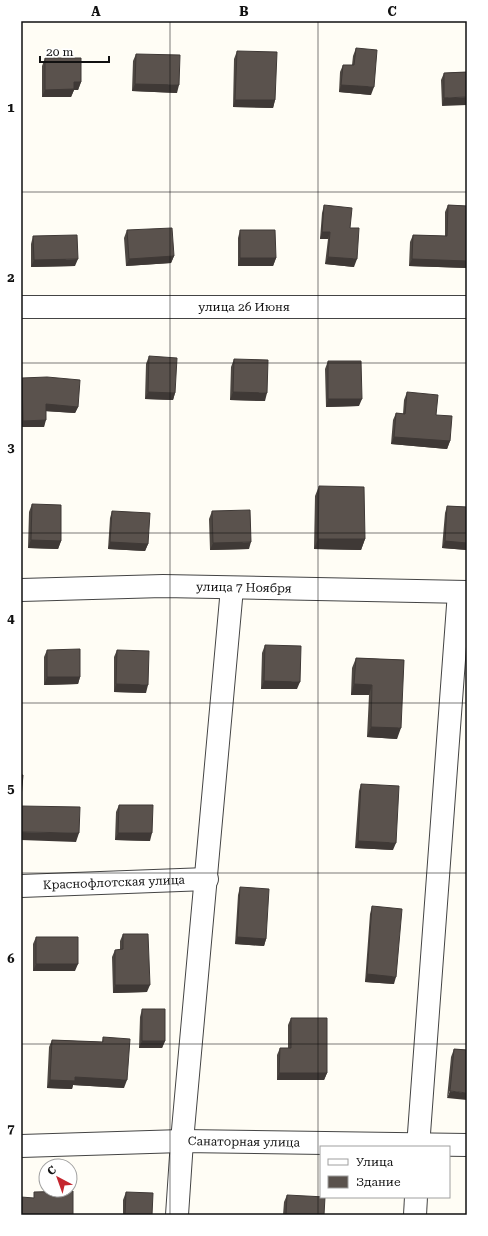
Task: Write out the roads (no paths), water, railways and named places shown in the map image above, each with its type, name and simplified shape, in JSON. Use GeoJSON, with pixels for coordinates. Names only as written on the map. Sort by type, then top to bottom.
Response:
{"type":"FeatureCollection","features":[{"type":"Feature","properties":{"kind":"street","name":"улица 26 Июня"},"geometry":{"type":"LineString","coordinates":[[21,307],[467,306]]}},
{"type":"Feature","properties":{"kind":"street","name":"улица 7 Ноября"},"geometry":{"type":"LineString","coordinates":[[21,590],[163,586],[463,592]]}},
{"type":"Feature","properties":{"kind":"street"},"geometry":{"type":"LineString","coordinates":[[177,1215],[182,1140],[207,879],[232,588]]}},
{"type":"Feature","properties":{"kind":"street"},"geometry":{"type":"LineString","coordinates":[[418,1145],[463,592]]}},
{"type":"Feature","properties":{"kind":"street","name":"Краснофлотская улица"},"geometry":{"type":"LineString","coordinates":[[21,886],[207,879]]}},
{"type":"Feature","properties":{"kind":"street","name":"Санаторная улица"},"geometry":{"type":"LineString","coordinates":[[21,1146],[182,1140],[467,1145]]}},
{"type":"Feature","properties":{"kind":"street"},"geometry":{"type":"LineString","coordinates":[[415,1215],[416,1198]]}}]}
